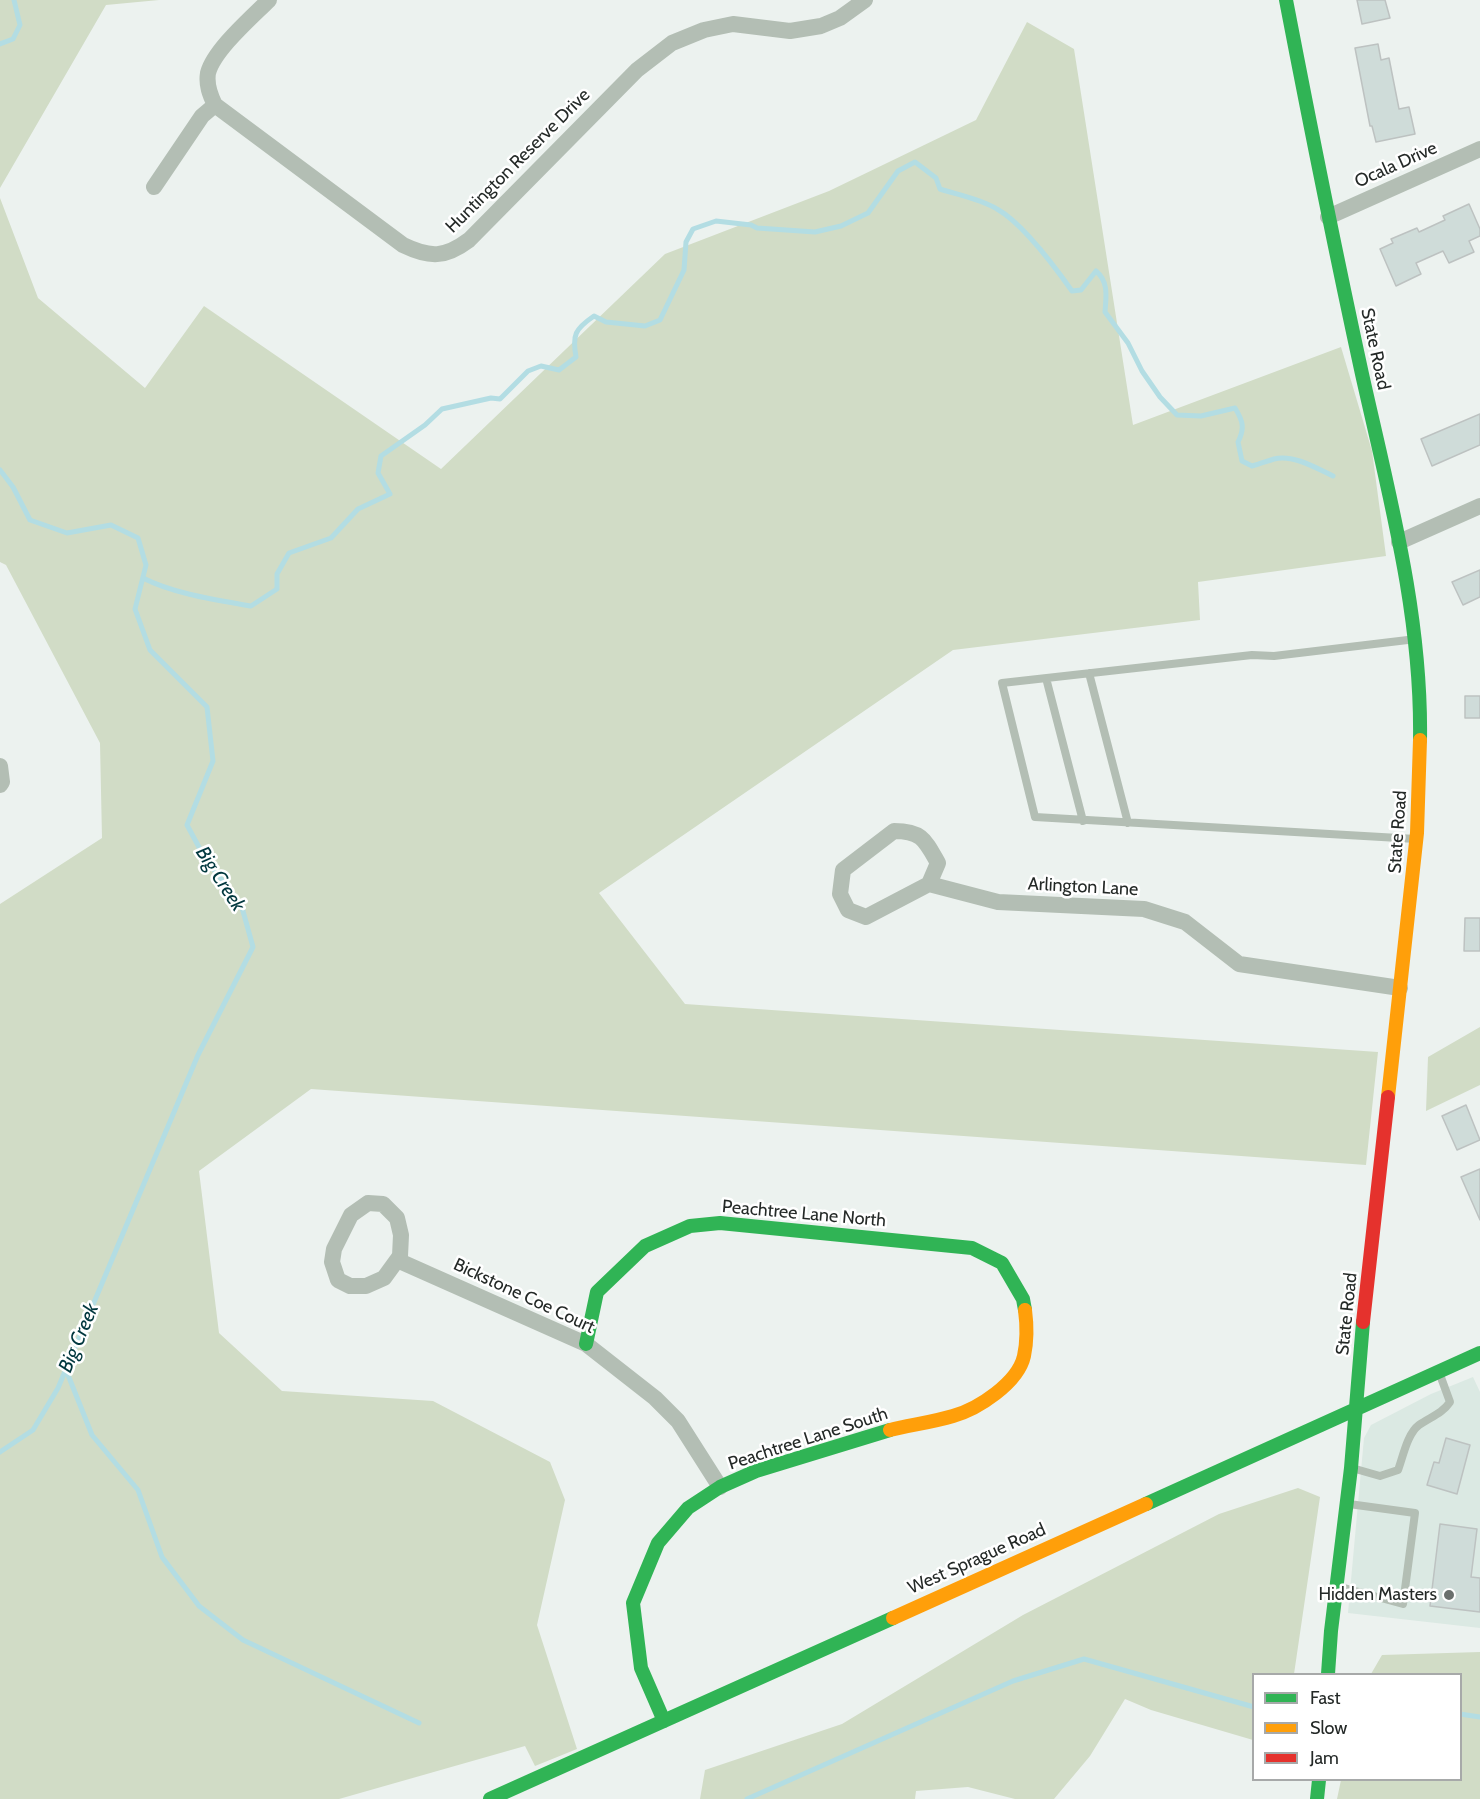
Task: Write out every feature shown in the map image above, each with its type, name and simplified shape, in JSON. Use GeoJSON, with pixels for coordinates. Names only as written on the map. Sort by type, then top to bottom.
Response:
{"type":"FeatureCollection","features":[{"type":"Feature","properties":{"kind":"street"},"geometry":{"type":"LineString","coordinates":[[154,186],[202,116],[215,105],[208,91],[208,75],[215,56],[269,0]]}},
{"type":"Feature","properties":{"kind":"street","name":"Huntington Reserve Drive"},"geometry":{"type":"LineString","coordinates":[[215,105],[403,245],[421,254],[439,255],[457,249],[470,240],[638,70],[672,43],[704,30],[733,24],[790,31],[814,28],[840,18],[865,0]]}},
{"type":"Feature","properties":{"kind":"street","name":"State Road"},"geometry":{"type":"LineString","coordinates":[[1286,0],[1328,217],[1399,542],[1416,639],[1420,762],[1417,839],[1328,1673]]}},
{"type":"Feature","properties":{"kind":"street","name":"Ocala Drive"},"geometry":{"type":"LineString","coordinates":[[1328,217],[1480,149]]}},
{"type":"Feature","properties":{"kind":"street"},"geometry":{"type":"LineString","coordinates":[[1399,542],[1480,506]]}},
{"type":"Feature","properties":{"kind":"street"},"geometry":{"type":"LineString","coordinates":[[0,766],[2,782],[0,785]]}},
{"type":"Feature","properties":{"kind":"street"},"geometry":{"type":"LineString","coordinates":[[894,831],[912,831],[925,841],[938,863],[929,884],[866,917],[848,910],[840,894],[843,870],[894,831]]}},
{"type":"Feature","properties":{"kind":"street","name":"Arlington Lane"},"geometry":{"type":"LineString","coordinates":[[929,884],[998,902],[1144,909],[1185,922],[1239,964],[1400,988]]}},
{"type":"Feature","properties":{"kind":"street"},"geometry":{"type":"LineString","coordinates":[[368,1203],[383,1204],[397,1218],[401,1235],[400,1256],[397,1260],[384,1278],[366,1286],[350,1286],[338,1280],[332,1262],[334,1249],[351,1215],[368,1203]]}},
{"type":"Feature","properties":{"kind":"street","name":"Peachtree Lane North"},"geometry":{"type":"LineString","coordinates":[[586,1344],[597,1292],[645,1246],[690,1226],[720,1223],[972,1248],[1002,1263],[1023,1299]]}},
{"type":"Feature","properties":{"kind":"street","name":"Bickstone Coe Court"},"geometry":{"type":"LineString","coordinates":[[397,1260],[586,1344],[655,1398],[678,1421],[720,1487]]}},
{"type":"Feature","properties":{"kind":"street","name":"Peachtree Lane South"},"geometry":{"type":"LineString","coordinates":[[664,1721],[641,1668],[633,1603],[658,1544],[688,1508],[720,1487],[756,1471],[884,1431],[954,1416],[982,1403],[1007,1385],[1024,1358],[1027,1322],[1023,1299]]}},
{"type":"Feature","properties":{"kind":"street","name":"West Sprague Road"},"geometry":{"type":"LineString","coordinates":[[490,1799],[1480,1353]]}},
{"type":"Feature","properties":{"kind":"street"},"geometry":{"type":"LineString","coordinates":[[1317,1799],[1319,1781]]}},
{"type":"Feature","properties":{"kind":"lane"},"geometry":{"type":"LineString","coordinates":[[1416,639],[1274,656],[1252,655],[1002,683],[1035,817],[1417,839]]}},
{"type":"Feature","properties":{"kind":"lane"},"geometry":{"type":"LineString","coordinates":[[1089,673],[1128,823]]}},
{"type":"Feature","properties":{"kind":"lane"},"geometry":{"type":"LineString","coordinates":[[1046,678],[1083,821]]}},
{"type":"Feature","properties":{"kind":"lane"},"geometry":{"type":"LineString","coordinates":[[1351,1468],[1380,1476],[1398,1470],[1417,1427],[1445,1410],[1450,1402],[1439,1371]]}},
{"type":"Feature","properties":{"kind":"lane"},"geometry":{"type":"LineString","coordinates":[[1337,1585],[1403,1604],[1415,1513],[1346,1504]]}},
{"type":"Feature","properties":{"kind":"shaded area"},"geometry":{"type":"Polygon","coordinates":[[[1473,1377],[1480,1392],[1480,1628],[1348,1613],[1364,1438],[1371,1425],[1431,1394],[1473,1377]]]}},
{"type":"Feature","properties":{"kind":"green space"},"geometry":{"type":"Polygon","coordinates":[[[0,0],[159,0],[106,5],[0,188],[0,0]]]}},
{"type":"Feature","properties":{"kind":"green space"},"geometry":{"type":"Polygon","coordinates":[[[1027,22],[1074,49],[1133,425],[1341,347],[1372,451],[1386,556],[1198,582],[1200,620],[953,650],[599,893],[685,1004],[1378,1052],[1366,1165],[311,1089],[199,1171],[219,1333],[282,1391],[433,1401],[550,1462],[565,1500],[537,1625],[577,1749],[535,1766],[525,1746],[339,1799],[0,1799],[0,904],[102,838],[100,743],[6,565],[0,562],[0,198],[38,298],[145,388],[204,306],[441,469],[665,254],[829,191],[976,120],[1027,22]]]}},
{"type":"Feature","properties":{"kind":"green space"},"geometry":{"type":"Polygon","coordinates":[[[1480,1027],[1480,1085],[1426,1111],[1428,1057],[1480,1027]]]}},
{"type":"Feature","properties":{"kind":"green space"},"geometry":{"type":"Polygon","coordinates":[[[1298,1488],[1320,1497],[1294,1673],[1252,1673],[1252,1740],[1151,1710],[1125,1699],[1090,1756],[1054,1799],[1015,1799],[968,1787],[916,1791],[915,1799],[700,1799],[705,1770],[842,1724],[1023,1615],[1219,1514],[1298,1488]]]}},
{"type":"Feature","properties":{"kind":"green space"},"geometry":{"type":"Polygon","coordinates":[[[1480,1652],[1480,1799],[1337,1799],[1341,1781],[1462,1781],[1462,1673],[1372,1673],[1382,1655],[1480,1652]]]}},
{"type":"Feature","properties":{"kind":"building"},"geometry":{"type":"Polygon","coordinates":[[[1357,0],[1385,0],[1390,18],[1362,24],[1357,0]]]}},
{"type":"Feature","properties":{"kind":"building"},"geometry":{"type":"Polygon","coordinates":[[[1378,44],[1381,60],[1389,58],[1399,109],[1409,107],[1415,134],[1376,142],[1372,126],[1370,126],[1355,48],[1378,44]]]}},
{"type":"Feature","properties":{"kind":"building"},"geometry":{"type":"Polygon","coordinates":[[[1469,204],[1480,229],[1480,236],[1469,241],[1474,252],[1449,263],[1443,251],[1416,263],[1421,274],[1396,286],[1380,249],[1393,243],[1391,239],[1417,228],[1419,232],[1445,220],[1443,216],[1469,204]]]}},
{"type":"Feature","properties":{"kind":"building"},"geometry":{"type":"Polygon","coordinates":[[[1480,414],[1480,445],[1432,466],[1421,439],[1480,414]]]}},
{"type":"Feature","properties":{"kind":"building"},"geometry":{"type":"Polygon","coordinates":[[[1480,570],[1480,597],[1463,605],[1452,582],[1480,570]]]}},
{"type":"Feature","properties":{"kind":"building"},"geometry":{"type":"Polygon","coordinates":[[[1465,696],[1480,696],[1480,718],[1465,718],[1465,696]]]}},
{"type":"Feature","properties":{"kind":"building"},"geometry":{"type":"Polygon","coordinates":[[[1465,918],[1480,918],[1480,951],[1464,951],[1465,918]]]}},
{"type":"Feature","properties":{"kind":"building"},"geometry":{"type":"Polygon","coordinates":[[[1466,1105],[1480,1140],[1457,1150],[1442,1116],[1466,1105]]]}},
{"type":"Feature","properties":{"kind":"building"},"geometry":{"type":"Polygon","coordinates":[[[1480,1169],[1480,1220],[1461,1177],[1480,1169]]]}},
{"type":"Feature","properties":{"kind":"building"},"geometry":{"type":"Polygon","coordinates":[[[1446,1438],[1470,1445],[1457,1494],[1427,1485],[1434,1462],[1439,1463],[1446,1438]]]}},
{"type":"Feature","properties":{"kind":"building"},"geometry":{"type":"Polygon","coordinates":[[[1440,1524],[1477,1529],[1471,1577],[1480,1578],[1480,1612],[1430,1606],[1440,1524]]]}},
{"type":"Feature","properties":{"kind":"waterway"},"geometry":{"type":"LineString","coordinates":[[0,44],[13,39],[20,25],[14,0]]}},
{"type":"Feature","properties":{"kind":"waterway"},"geometry":{"type":"LineString","coordinates":[[143,578],[182,592],[251,606],[277,589],[277,574],[289,553],[331,538],[358,509],[390,494],[378,473],[381,456],[425,425],[442,409],[491,398],[500,399],[528,371],[541,366],[559,370],[576,357],[574,343],[576,333],[594,316],[606,322],[645,326],[660,320],[684,270],[686,242],[693,229],[716,221],[751,225],[757,228],[815,232],[841,226],[868,213],[898,171],[915,162],[936,178],[940,189],[984,202],[1017,224],[1038,246],[1072,291],[1081,290],[1096,271],[1105,285],[1105,312],[1128,343],[1142,371],[1160,397],[1177,415],[1201,416],[1235,408],[1242,425],[1242,433],[1238,442],[1242,461],[1252,466],[1274,459],[1289,458],[1333,476]]}},
{"type":"Feature","properties":{"kind":"waterway","name":"Big Creek"},"geometry":{"type":"LineString","coordinates":[[0,470],[13,487],[30,520],[67,533],[111,525],[138,538],[146,565],[135,609],[150,650],[207,707],[213,761],[187,825],[206,860],[241,904],[253,947],[198,1055],[58,1388],[33,1430],[0,1452]]}},
{"type":"Feature","properties":{"kind":"waterway"},"geometry":{"type":"LineString","coordinates":[[66,1370],[92,1435],[138,1490],[162,1557],[199,1606],[243,1640],[419,1723]]}},
{"type":"Feature","properties":{"kind":"waterway"},"geometry":{"type":"LineString","coordinates":[[747,1799],[1013,1681],[1084,1659],[1252,1706]]}},
{"type":"Feature","properties":{"kind":"waterway"},"geometry":{"type":"LineString","coordinates":[[1462,1714],[1480,1717]]}},
{"type":"Feature","properties":{"kind":"traffic: fast"},"geometry":{"type":"LineString","coordinates":[[1286,0],[1342,281],[1402,556],[1416,647],[1420,740]]}},
{"type":"Feature","properties":{"kind":"traffic: fast"},"geometry":{"type":"LineString","coordinates":[[586,1344],[597,1292],[645,1246],[690,1226],[720,1223],[972,1248],[1002,1263],[1023,1299],[1025,1310]]}},
{"type":"Feature","properties":{"kind":"traffic: fast"},"geometry":{"type":"LineString","coordinates":[[1328,1673],[1351,1468],[1363,1322]]}},
{"type":"Feature","properties":{"kind":"traffic: fast"},"geometry":{"type":"LineString","coordinates":[[1146,1504],[1480,1353]]}},
{"type":"Feature","properties":{"kind":"traffic: fast"},"geometry":{"type":"LineString","coordinates":[[664,1721],[641,1668],[633,1603],[658,1543],[688,1508],[720,1487],[756,1471],[890,1430]]}},
{"type":"Feature","properties":{"kind":"traffic: fast"},"geometry":{"type":"LineString","coordinates":[[490,1799],[893,1618]]}},
{"type":"Feature","properties":{"kind":"traffic: fast"},"geometry":{"type":"LineString","coordinates":[[1317,1799],[1319,1781]]}},
{"type":"Feature","properties":{"kind":"traffic: slow"},"geometry":{"type":"LineString","coordinates":[[1388,1097],[1417,833],[1420,740]]}},
{"type":"Feature","properties":{"kind":"traffic: slow"},"geometry":{"type":"LineString","coordinates":[[890,1430],[963,1413],[996,1394],[1014,1376],[1024,1356],[1025,1310]]}},
{"type":"Feature","properties":{"kind":"traffic: slow"},"geometry":{"type":"LineString","coordinates":[[893,1618],[1146,1504]]}},
{"type":"Feature","properties":{"kind":"traffic: jam"},"geometry":{"type":"LineString","coordinates":[[1363,1322],[1388,1097]]}},
{"type":"Feature","properties":{"kind":"place","name":"Hidden Masters"},"geometry":{"type":"Point","coordinates":[1449,1595]}}]}
